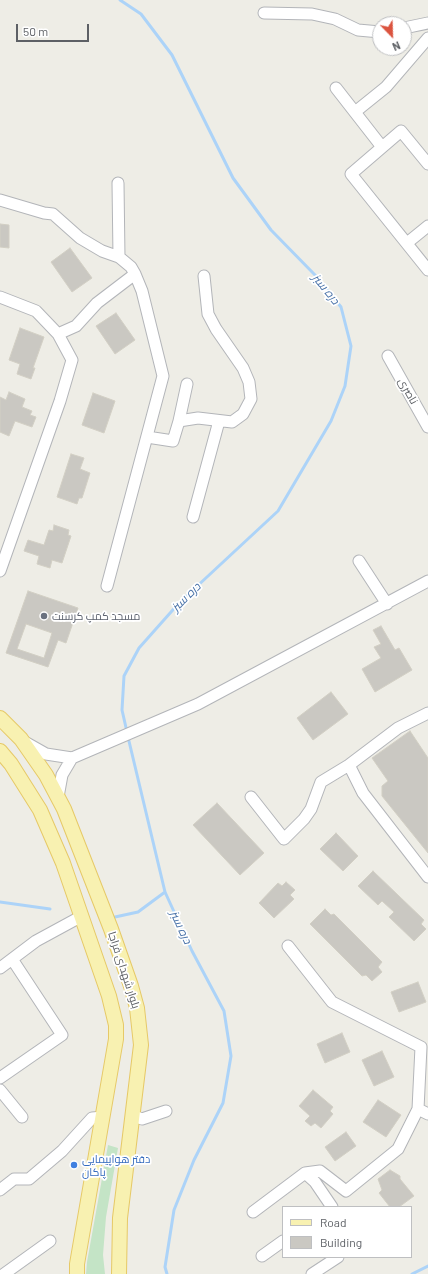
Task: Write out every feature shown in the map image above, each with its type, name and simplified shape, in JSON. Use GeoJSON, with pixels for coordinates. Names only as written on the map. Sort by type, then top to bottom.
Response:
{"type":"FeatureCollection","features":[{"type":"Feature","properties":{"kind":"main road","name":"بلوار شهدای فراجا"},"geometry":{"type":"LineString","coordinates":[[0,718],[21,739],[46,775],[58,797],[111,929],[137,1008],[141,1045],[134,1116],[128,1149],[120,1218],[119,1274]]}},
{"type":"Feature","properties":{"kind":"main road","name":"بلوار شهدای فراجا"},"geometry":{"type":"LineString","coordinates":[[0,751],[11,764],[40,810],[63,863],[82,916],[116,1025],[116,1039],[77,1274]]}},
{"type":"Feature","properties":{"kind":"street"},"geometry":{"type":"LineString","coordinates":[[264,13],[312,14],[335,20],[358,30],[372,31]]}},
{"type":"Feature","properties":{"kind":"street"},"geometry":{"type":"LineString","coordinates":[[412,26],[428,23]]}},
{"type":"Feature","properties":{"kind":"street"},"geometry":{"type":"LineString","coordinates":[[355,112],[386,86],[428,38]]}},
{"type":"Feature","properties":{"kind":"street"},"geometry":{"type":"LineString","coordinates":[[336,88],[382,147]]}},
{"type":"Feature","properties":{"kind":"street"},"geometry":{"type":"LineString","coordinates":[[428,164],[401,131],[351,174],[428,270]]}},
{"type":"Feature","properties":{"kind":"street"},"geometry":{"type":"LineString","coordinates":[[118,184],[119,257]]}},
{"type":"Feature","properties":{"kind":"street"},"geometry":{"type":"LineString","coordinates":[[0,200],[44,213],[53,214],[80,238],[102,251],[119,257],[131,267],[142,291],[163,376],[107,586]]}},
{"type":"Feature","properties":{"kind":"street"},"geometry":{"type":"LineString","coordinates":[[407,242],[428,226]]}},
{"type":"Feature","properties":{"kind":"street"},"geometry":{"type":"LineString","coordinates":[[58,334],[76,326],[97,303],[135,274]]}},
{"type":"Feature","properties":{"kind":"street"},"geometry":{"type":"LineString","coordinates":[[180,421],[198,418],[232,422],[243,414],[251,399],[249,382],[243,368],[216,329],[208,314],[204,276]]}},
{"type":"Feature","properties":{"kind":"street"},"geometry":{"type":"LineString","coordinates":[[0,297],[36,311],[58,334],[72,360],[60,401],[0,571]]}},
{"type":"Feature","properties":{"kind":"street","name":"ناصری"},"geometry":{"type":"LineString","coordinates":[[388,356],[428,427]]}},
{"type":"Feature","properties":{"kind":"street"},"geometry":{"type":"LineString","coordinates":[[147,437],[173,441],[180,421],[187,384]]}},
{"type":"Feature","properties":{"kind":"street"},"geometry":{"type":"LineString","coordinates":[[193,517],[219,421]]}},
{"type":"Feature","properties":{"kind":"street"},"geometry":{"type":"LineString","coordinates":[[359,560],[387,604]]}},
{"type":"Feature","properties":{"kind":"street"},"geometry":{"type":"LineString","coordinates":[[21,739],[46,754],[72,758],[96,749],[198,704],[428,581]]}},
{"type":"Feature","properties":{"kind":"street"},"geometry":{"type":"LineString","coordinates":[[252,796],[284,839],[304,819],[311,809],[321,782],[349,765],[398,728],[428,713]]}},
{"type":"Feature","properties":{"kind":"street"},"geometry":{"type":"LineString","coordinates":[[58,797],[62,775],[72,758]]}},
{"type":"Feature","properties":{"kind":"street"},"geometry":{"type":"LineString","coordinates":[[349,765],[363,793],[428,877]]}},
{"type":"Feature","properties":{"kind":"street"},"geometry":{"type":"LineString","coordinates":[[0,968],[36,941],[82,916]]}},
{"type":"Feature","properties":{"kind":"street"},"geometry":{"type":"LineString","coordinates":[[253,1212],[305,1173],[320,1171],[346,1191],[398,1149],[418,1109],[424,1044],[332,1002],[288,946]]}},
{"type":"Feature","properties":{"kind":"street"},"geometry":{"type":"LineString","coordinates":[[0,1078],[62,1035],[12,959]]}},
{"type":"Feature","properties":{"kind":"street"},"geometry":{"type":"LineString","coordinates":[[0,1090],[22,1117]]}},
{"type":"Feature","properties":{"kind":"street"},"geometry":{"type":"LineString","coordinates":[[418,1109],[428,1114]]}},
{"type":"Feature","properties":{"kind":"street"},"geometry":{"type":"LineString","coordinates":[[134,1116],[142,1119],[166,1111]]}},
{"type":"Feature","properties":{"kind":"street"},"geometry":{"type":"LineString","coordinates":[[0,1190],[14,1179],[29,1179],[62,1151],[92,1118],[103,1117]]}},
{"type":"Feature","properties":{"kind":"street"},"geometry":{"type":"LineString","coordinates":[[305,1173],[315,1182],[331,1206]]}},
{"type":"Feature","properties":{"kind":"street"},"geometry":{"type":"LineString","coordinates":[[4,1274],[50,1241]]}},
{"type":"Feature","properties":{"kind":"street"},"geometry":{"type":"LineString","coordinates":[[262,1256],[282,1242]]}},
{"type":"Feature","properties":{"kind":"street"},"geometry":{"type":"LineString","coordinates":[[312,1274],[336,1258]]}},
{"type":"Feature","properties":{"kind":"green space"},"geometry":{"type":"Polygon","coordinates":[[[108,1145],[118,1148],[106,1217],[103,1255],[105,1274],[86,1274],[87,1262],[108,1145]]]}},
{"type":"Feature","properties":{"kind":"building"},"geometry":{"type":"Polygon","coordinates":[[[0,224],[9,225],[9,248],[0,247],[0,224]]]}},
{"type":"Feature","properties":{"kind":"building"},"geometry":{"type":"Polygon","coordinates":[[[70,248],[92,278],[72,292],[51,262],[70,248]]]}},
{"type":"Feature","properties":{"kind":"building"},"geometry":{"type":"Polygon","coordinates":[[[116,313],[135,340],[115,354],[96,326],[116,313]]]}},
{"type":"Feature","properties":{"kind":"building"},"geometry":{"type":"Polygon","coordinates":[[[20,328],[44,337],[33,368],[35,368],[31,379],[17,374],[20,364],[9,360],[20,328]]]}},
{"type":"Feature","properties":{"kind":"building"},"geometry":{"type":"Polygon","coordinates":[[[9,392],[25,399],[22,407],[32,411],[30,415],[36,417],[32,427],[15,421],[9,436],[0,432],[0,397],[6,400],[9,392]]]}},
{"type":"Feature","properties":{"kind":"building"},"geometry":{"type":"Polygon","coordinates":[[[93,393],[115,401],[104,433],[82,425],[93,393]]]}},
{"type":"Feature","properties":{"kind":"building"},"geometry":{"type":"Polygon","coordinates":[[[71,454],[84,458],[80,469],[90,473],[82,498],[79,498],[77,504],[57,497],[71,454]]]}},
{"type":"Feature","properties":{"kind":"building"},"geometry":{"type":"Polygon","coordinates":[[[54,525],[69,530],[68,535],[71,536],[62,563],[52,560],[50,568],[37,564],[39,556],[24,551],[28,540],[44,545],[49,530],[53,531],[54,525]]]}},
{"type":"Feature","properties":{"kind":"building"},"geometry":{"type":"Polygon","coordinates":[[[28,591],[78,608],[66,643],[58,640],[48,667],[6,653],[28,591]],[[26,624],[17,649],[44,658],[52,633],[26,624]]]}},
{"type":"Feature","properties":{"kind":"building"},"geometry":{"type":"Polygon","coordinates":[[[381,626],[395,650],[399,648],[412,670],[375,692],[362,669],[381,658],[374,647],[381,644],[373,630],[381,626]]]}},
{"type":"Feature","properties":{"kind":"building"},"geometry":{"type":"Polygon","coordinates":[[[331,692],[348,714],[313,740],[297,718],[331,692]]]}},
{"type":"Feature","properties":{"kind":"building"},"geometry":{"type":"Polygon","coordinates":[[[410,731],[428,758],[428,853],[382,796],[382,786],[388,781],[372,758],[410,731]]]}},
{"type":"Feature","properties":{"kind":"building"},"geometry":{"type":"Polygon","coordinates":[[[217,803],[264,853],[240,875],[193,825],[217,803]]]}},
{"type":"Feature","properties":{"kind":"building"},"geometry":{"type":"Polygon","coordinates":[[[336,833],[358,856],[343,871],[320,849],[336,833]]]}},
{"type":"Feature","properties":{"kind":"building"},"geometry":{"type":"Polygon","coordinates":[[[373,871],[424,920],[421,924],[426,929],[414,941],[389,917],[394,912],[382,901],[378,905],[358,886],[373,871]]]}},
{"type":"Feature","properties":{"kind":"building"},"geometry":{"type":"Polygon","coordinates":[[[286,882],[295,890],[290,895],[294,899],[274,918],[259,903],[278,883],[282,886],[286,882]]]}},
{"type":"Feature","properties":{"kind":"building"},"geometry":{"type":"Polygon","coordinates":[[[325,909],[331,915],[334,914],[382,962],[378,967],[382,972],[372,981],[366,975],[362,976],[310,924],[325,909]]]}},
{"type":"Feature","properties":{"kind":"building"},"geometry":{"type":"Polygon","coordinates":[[[418,982],[426,1002],[399,1012],[391,992],[418,982]]]}},
{"type":"Feature","properties":{"kind":"building"},"geometry":{"type":"Polygon","coordinates":[[[342,1033],[350,1052],[325,1063],[317,1044],[342,1033]]]}},
{"type":"Feature","properties":{"kind":"building"},"geometry":{"type":"Polygon","coordinates":[[[382,1051],[394,1077],[374,1086],[362,1060],[382,1051]]]}},
{"type":"Feature","properties":{"kind":"building"},"geometry":{"type":"Polygon","coordinates":[[[313,1090],[333,1107],[330,1111],[333,1114],[321,1128],[315,1123],[311,1126],[305,1121],[310,1116],[299,1106],[313,1090]]]}},
{"type":"Feature","properties":{"kind":"building"},"geometry":{"type":"Polygon","coordinates":[[[378,1100],[401,1115],[386,1137],[363,1122],[378,1100]]]}},
{"type":"Feature","properties":{"kind":"building"},"geometry":{"type":"Polygon","coordinates":[[[346,1132],[356,1146],[335,1161],[325,1147],[346,1132]]]}},
{"type":"Feature","properties":{"kind":"building"},"geometry":{"type":"Polygon","coordinates":[[[390,1170],[400,1176],[400,1179],[414,1196],[400,1206],[389,1206],[379,1193],[382,1190],[378,1179],[390,1170]]]}},
{"type":"Feature","properties":{"kind":"waterway","name":"دره سبز"},"geometry":{"type":"LineString","coordinates":[[120,0],[141,14],[172,55],[233,178],[271,230],[315,275],[341,307],[351,346],[345,386],[331,421],[278,511],[179,603],[139,648],[124,676],[122,710],[127,732]]}},
{"type":"Feature","properties":{"kind":"waterway","name":"دره سبز"},"geometry":{"type":"LineString","coordinates":[[128,737],[165,892],[192,951],[224,1011],[231,1056],[223,1103],[194,1160],[174,1210],[165,1267],[167,1274]]}},
{"type":"Feature","properties":{"kind":"waterway"},"geometry":{"type":"LineString","coordinates":[[115,917],[138,912],[165,892]]}},
{"type":"Feature","properties":{"kind":"waterway"},"geometry":{"type":"LineString","coordinates":[[0,902],[50,909]]}},
{"type":"Feature","properties":{"kind":"waterway","name":"دره سبز"},"geometry":{"type":"LineString","coordinates":[[412,1274],[428,1266]]}},
{"type":"Feature","properties":{"kind":"place","name":"مسجد کمپ کرسنت"},"geometry":{"type":"Point","coordinates":[44,616]}},
{"type":"Feature","properties":{"kind":"place","name":"دفتر هواپیمایی پاکان"},"geometry":{"type":"Point","coordinates":[74,1165]}}]}
